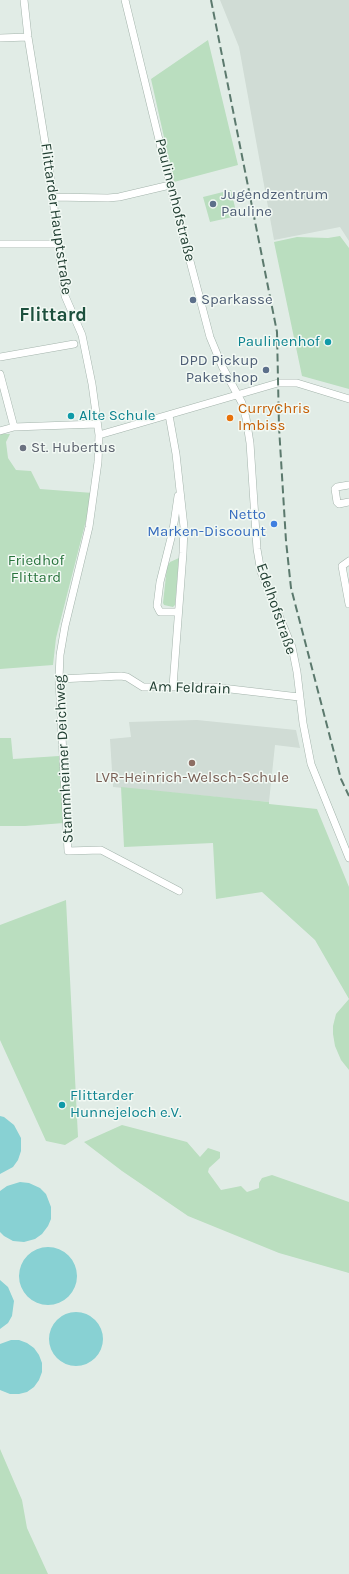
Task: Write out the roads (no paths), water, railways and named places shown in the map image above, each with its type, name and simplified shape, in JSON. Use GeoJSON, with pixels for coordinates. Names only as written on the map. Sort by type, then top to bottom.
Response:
{"type":"FeatureCollection","features":[{"type":"Feature","properties":{"kind":"street","name":"Flittarder Hauptstraße"},"geometry":{"type":"LineString","coordinates":[[24,0],[28,37],[49,167],[65,296],[82,336],[92,384],[99,436]]}},
{"type":"Feature","properties":{"kind":"street","name":"Paulinenhofstraße"},"geometry":{"type":"LineString","coordinates":[[125,0],[170,185],[210,337],[222,366],[237,395]]}},
{"type":"Feature","properties":{"kind":"street"},"geometry":{"type":"LineString","coordinates":[[0,38],[28,37]]}},
{"type":"Feature","properties":{"kind":"street"},"geometry":{"type":"LineString","coordinates":[[52,197],[119,197],[170,185]]}},
{"type":"Feature","properties":{"kind":"street"},"geometry":{"type":"LineString","coordinates":[[0,244],[58,244]]}},
{"type":"Feature","properties":{"kind":"street"},"geometry":{"type":"LineString","coordinates":[[0,357],[74,344]]}},
{"type":"Feature","properties":{"kind":"street"},"geometry":{"type":"LineString","coordinates":[[0,374],[14,427]]}},
{"type":"Feature","properties":{"kind":"street"},"geometry":{"type":"LineString","coordinates":[[99,436],[278,383],[297,383],[349,399]]}},
{"type":"Feature","properties":{"kind":"street","name":"Edelhofstraße"},"geometry":{"type":"LineString","coordinates":[[237,395],[242,403],[249,431],[257,549],[261,572],[292,647],[311,764],[349,858]]}},
{"type":"Feature","properties":{"kind":"street"},"geometry":{"type":"LineString","coordinates":[[169,415],[176,454],[184,527],[173,686]]}},
{"type":"Feature","properties":{"kind":"street"},"geometry":{"type":"LineString","coordinates":[[0,432],[14,427],[97,424]]}},
{"type":"Feature","properties":{"kind":"street","name":"Stammheimer Deichweg"},"geometry":{"type":"LineString","coordinates":[[99,436],[98,462],[90,528],[65,626],[59,668],[68,851],[101,850],[179,890]]}},
{"type":"Feature","properties":{"kind":"street"},"geometry":{"type":"LineString","coordinates":[[349,485],[337,487],[335,489],[337,502],[339,504],[349,502]]}},
{"type":"Feature","properties":{"kind":"street"},"geometry":{"type":"LineString","coordinates":[[178,612],[160,612],[157,606],[160,582],[173,530],[179,488]]}},
{"type":"Feature","properties":{"kind":"street"},"geometry":{"type":"LineString","coordinates":[[349,561],[342,566],[349,602]]}},
{"type":"Feature","properties":{"kind":"street","name":"Am Feldrain"},"geometry":{"type":"LineString","coordinates":[[59,679],[121,676],[128,677],[143,687],[213,687],[299,697]]}},
{"type":"Feature","properties":{"kind":"water"},"geometry":{"type":"Polygon","coordinates":[[[0,1116],[4,1117],[14,1125],[21,1138],[21,1151],[18,1160],[13,1167],[0,1174],[0,1116]]]}},
{"type":"Feature","properties":{"kind":"water"},"geometry":{"type":"Polygon","coordinates":[[[20,1182],[29,1183],[40,1188],[46,1194],[51,1207],[51,1219],[42,1234],[35,1239],[24,1242],[13,1241],[0,1232],[0,1191],[7,1186],[20,1182]]]}},
{"type":"Feature","properties":{"kind":"water"},"geometry":{"type":"Polygon","coordinates":[[[48,1247],[64,1252],[72,1260],[77,1276],[72,1292],[64,1300],[48,1305],[32,1300],[24,1292],[19,1276],[24,1260],[32,1252],[48,1247]]]}},
{"type":"Feature","properties":{"kind":"water"},"geometry":{"type":"Polygon","coordinates":[[[0,1280],[8,1287],[14,1301],[12,1316],[8,1323],[0,1329],[0,1280]]]}},
{"type":"Feature","properties":{"kind":"water"},"geometry":{"type":"Polygon","coordinates":[[[76,1312],[86,1314],[95,1320],[101,1329],[103,1339],[101,1349],[95,1358],[86,1364],[76,1366],[66,1364],[57,1358],[51,1349],[49,1339],[51,1329],[57,1320],[66,1314],[76,1312]]]}},
{"type":"Feature","properties":{"kind":"water"},"geometry":{"type":"Polygon","coordinates":[[[11,1340],[19,1340],[34,1348],[42,1363],[42,1372],[34,1387],[27,1392],[19,1394],[10,1394],[0,1390],[0,1344],[11,1340]]]}},
{"type":"Feature","properties":{"kind":"railway"},"geometry":{"type":"LineString","coordinates":[[211,0],[277,332],[279,427],[286,541],[291,588],[341,779],[349,796]]}},
{"type":"Feature","properties":{"kind":"place","name":"Jugendzentrum Pauline"},"geometry":{"type":"Point","coordinates":[213,204]}},
{"type":"Feature","properties":{"kind":"place","name":"Sparkasse"},"geometry":{"type":"Point","coordinates":[193,300]}},
{"type":"Feature","properties":{"kind":"place","name":"Paulinenhof"},"geometry":{"type":"Point","coordinates":[328,342]}},
{"type":"Feature","properties":{"kind":"place","name":"DPD Pickup Paketshop"},"geometry":{"type":"Point","coordinates":[266,370]}},
{"type":"Feature","properties":{"kind":"place","name":"Alte Schule"},"geometry":{"type":"Point","coordinates":[71,416]}},
{"type":"Feature","properties":{"kind":"place","name":"CurryChris Imbiss"},"geometry":{"type":"Point","coordinates":[230,418]}},
{"type":"Feature","properties":{"kind":"place","name":"St. Hubertus"},"geometry":{"type":"Point","coordinates":[23,448]}},
{"type":"Feature","properties":{"kind":"place","name":"Netto Marken-Discount"},"geometry":{"type":"Point","coordinates":[274,524]}},
{"type":"Feature","properties":{"kind":"place","name":"LVR-Heinrich-Welsch-Schule"},"geometry":{"type":"Point","coordinates":[192,763]}},
{"type":"Feature","properties":{"kind":"place","name":"Flittarder Hunnejeloch e.V."},"geometry":{"type":"Point","coordinates":[62,1105]}},
{"type":"Feature","properties":{"kind":"district","name":"Flittard"},"geometry":{"type":"Point","coordinates":[53,316]}},
{"type":"Feature","properties":{"kind":"park label","name":"Friedhof Flittard"},"geometry":{"type":"Point","coordinates":[36,570]}}]}
